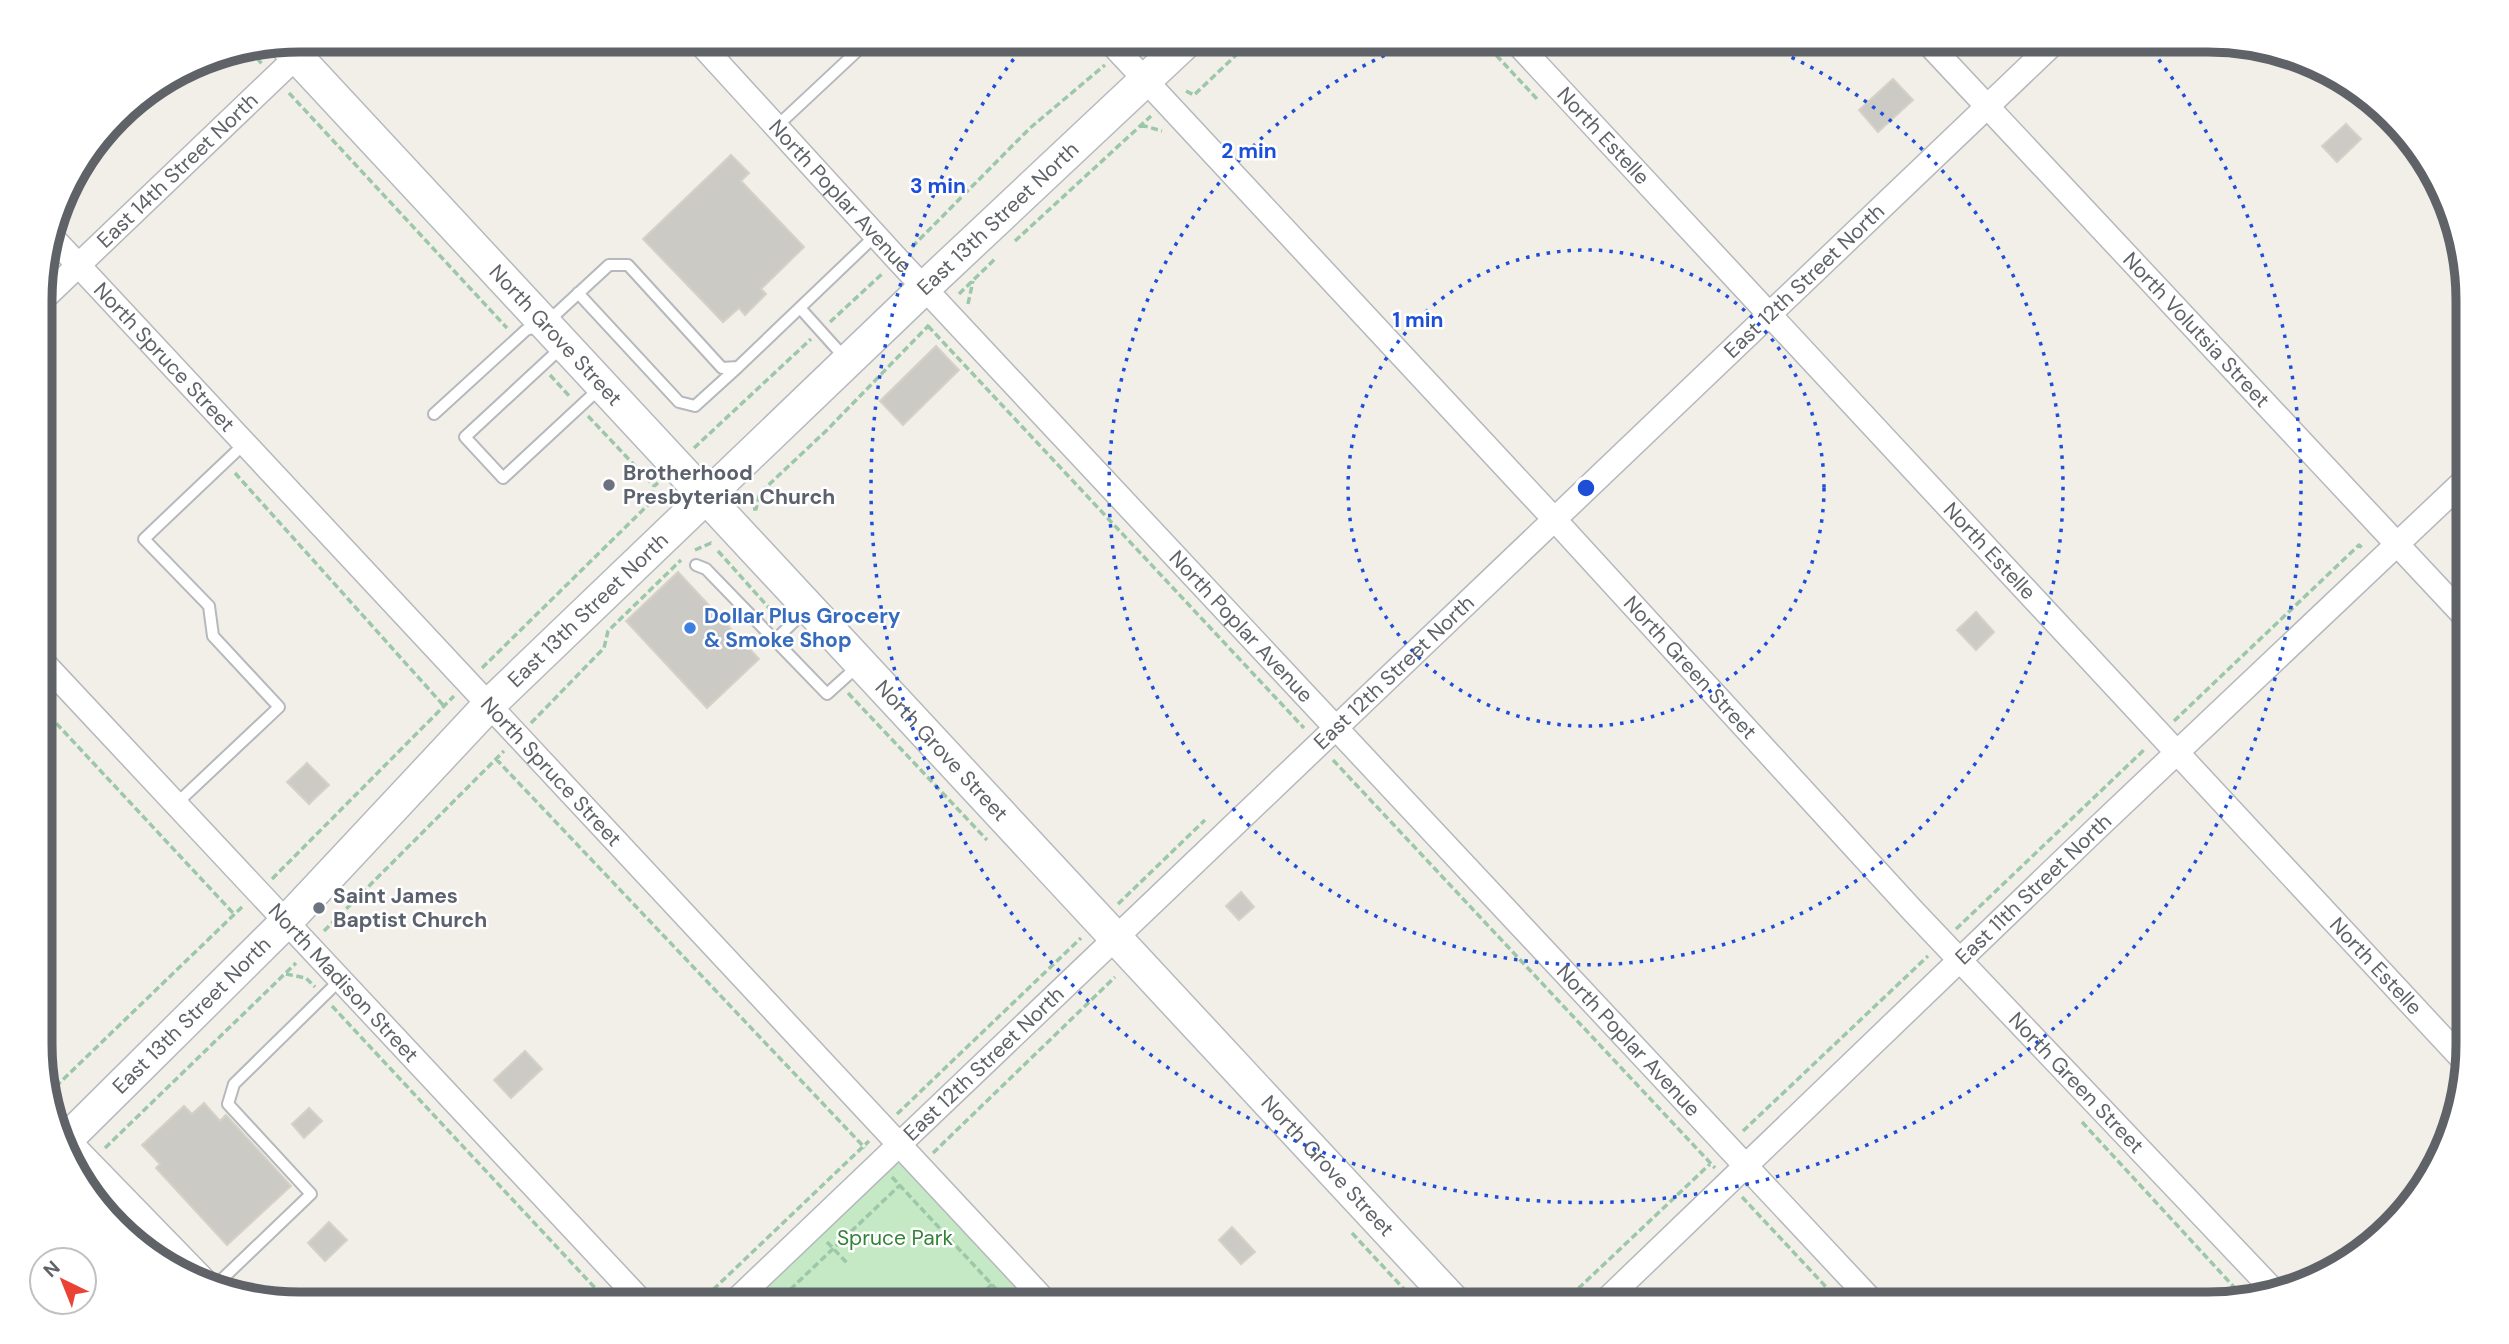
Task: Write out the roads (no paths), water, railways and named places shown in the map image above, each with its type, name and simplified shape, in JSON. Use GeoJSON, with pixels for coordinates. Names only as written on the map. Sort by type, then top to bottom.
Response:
{"type":"FeatureCollection","features":[{"type":"Feature","properties":{"kind":"street","name":"North Poplar Avenue"},"geometry":{"type":"LineString","coordinates":[[707,52],[934,299],[1864,1292]]}},
{"type":"Feature","properties":{"kind":"street","name":"North Green Street"},"geometry":{"type":"LineString","coordinates":[[1119,52],[1960,960],[2268,1284]]}},
{"type":"Feature","properties":{"kind":"street","name":"East 13th Street North"},"geometry":{"type":"LineString","coordinates":[[70,1135],[286,922],[478,694],[705,498],[848,361],[934,299],[1144,79],[1174,52]]}},
{"type":"Feature","properties":{"kind":"street","name":"North Estelle"},"geometry":{"type":"LineString","coordinates":[[1525,52],[2456,1052]]}},
{"type":"Feature","properties":{"kind":"street","name":"North Volutsia Street"},"geometry":{"type":"LineString","coordinates":[[1936,52],[2456,607]]}},
{"type":"Feature","properties":{"kind":"street","name":"East 12th Street North"},"geometry":{"type":"LineString","coordinates":[[745,1292],[901,1143],[1097,939],[1319,744],[2044,52]]}},
{"type":"Feature","properties":{"kind":"street","name":"East 14th Street North"},"geometry":{"type":"LineString","coordinates":[[53,289],[292,54]]}},
{"type":"Feature","properties":{"kind":"street","name":"North Grove Street"},"geometry":{"type":"LineString","coordinates":[[292,54],[541,344],[591,397],[705,498],[798,618],[1097,939],[1444,1292]]}},
{"type":"Feature","properties":{"kind":"street","name":"North Spruce Street"},"geometry":{"type":"LineString","coordinates":[[59,244],[517,737],[901,1143],[1037,1292]]}},
{"type":"Feature","properties":{"kind":"street","name":"East 11th Street North"},"geometry":{"type":"LineString","coordinates":[[1614,1292],[2456,489]]}},
{"type":"Feature","properties":{"kind":"street","name":"North Madison Street"},"geometry":{"type":"LineString","coordinates":[[52,672],[633,1292]]}},
{"type":"Feature","properties":{"kind":"street"},"geometry":{"type":"LineString","coordinates":[[76,1150],[189,1265]]}},
{"type":"Feature","properties":{"kind":"lane"},"geometry":{"type":"LineString","coordinates":[[777,127],[856,52]]}},
{"type":"Feature","properties":{"kind":"lane"},"geometry":{"type":"LineString","coordinates":[[578,293],[678,402],[695,406],[876,236]]}},
{"type":"Feature","properties":{"kind":"lane"},"geometry":{"type":"LineString","coordinates":[[591,397],[503,478],[465,437],[541,344],[578,293],[609,265],[628,265],[722,369],[737,368]]}},
{"type":"Feature","properties":{"kind":"lane"},"geometry":{"type":"LineString","coordinates":[[800,308],[848,361]]}},
{"type":"Feature","properties":{"kind":"lane"},"geometry":{"type":"LineString","coordinates":[[434,414],[541,344]]}},
{"type":"Feature","properties":{"kind":"lane"},"geometry":{"type":"LineString","coordinates":[[176,804],[279,706],[213,636],[209,606],[144,540],[244,444]]}},
{"type":"Feature","properties":{"kind":"lane"},"geometry":{"type":"LineString","coordinates":[[696,565],[706,569],[827,694],[850,673]]}},
{"type":"Feature","properties":{"kind":"lane"},"geometry":{"type":"LineString","coordinates":[[775,640],[798,618]]}},
{"type":"Feature","properties":{"kind":"lane"},"geometry":{"type":"LineString","coordinates":[[223,1279],[311,1194],[228,1104],[234,1084],[340,981]]}},
{"type":"Feature","properties":{"kind":"place","name":"Brotherhood Presbyterian Church"},"geometry":{"type":"Point","coordinates":[609,485]}},
{"type":"Feature","properties":{"kind":"place","name":"Dollar Plus Grocery & Smoke Shop"},"geometry":{"type":"Point","coordinates":[690,628]}},
{"type":"Feature","properties":{"kind":"place","name":"Saint James Baptist Church"},"geometry":{"type":"Point","coordinates":[319,908]}},
{"type":"Feature","properties":{"kind":"park label","name":"Spruce Park"},"geometry":{"type":"Point","coordinates":[895,1238]}}]}
